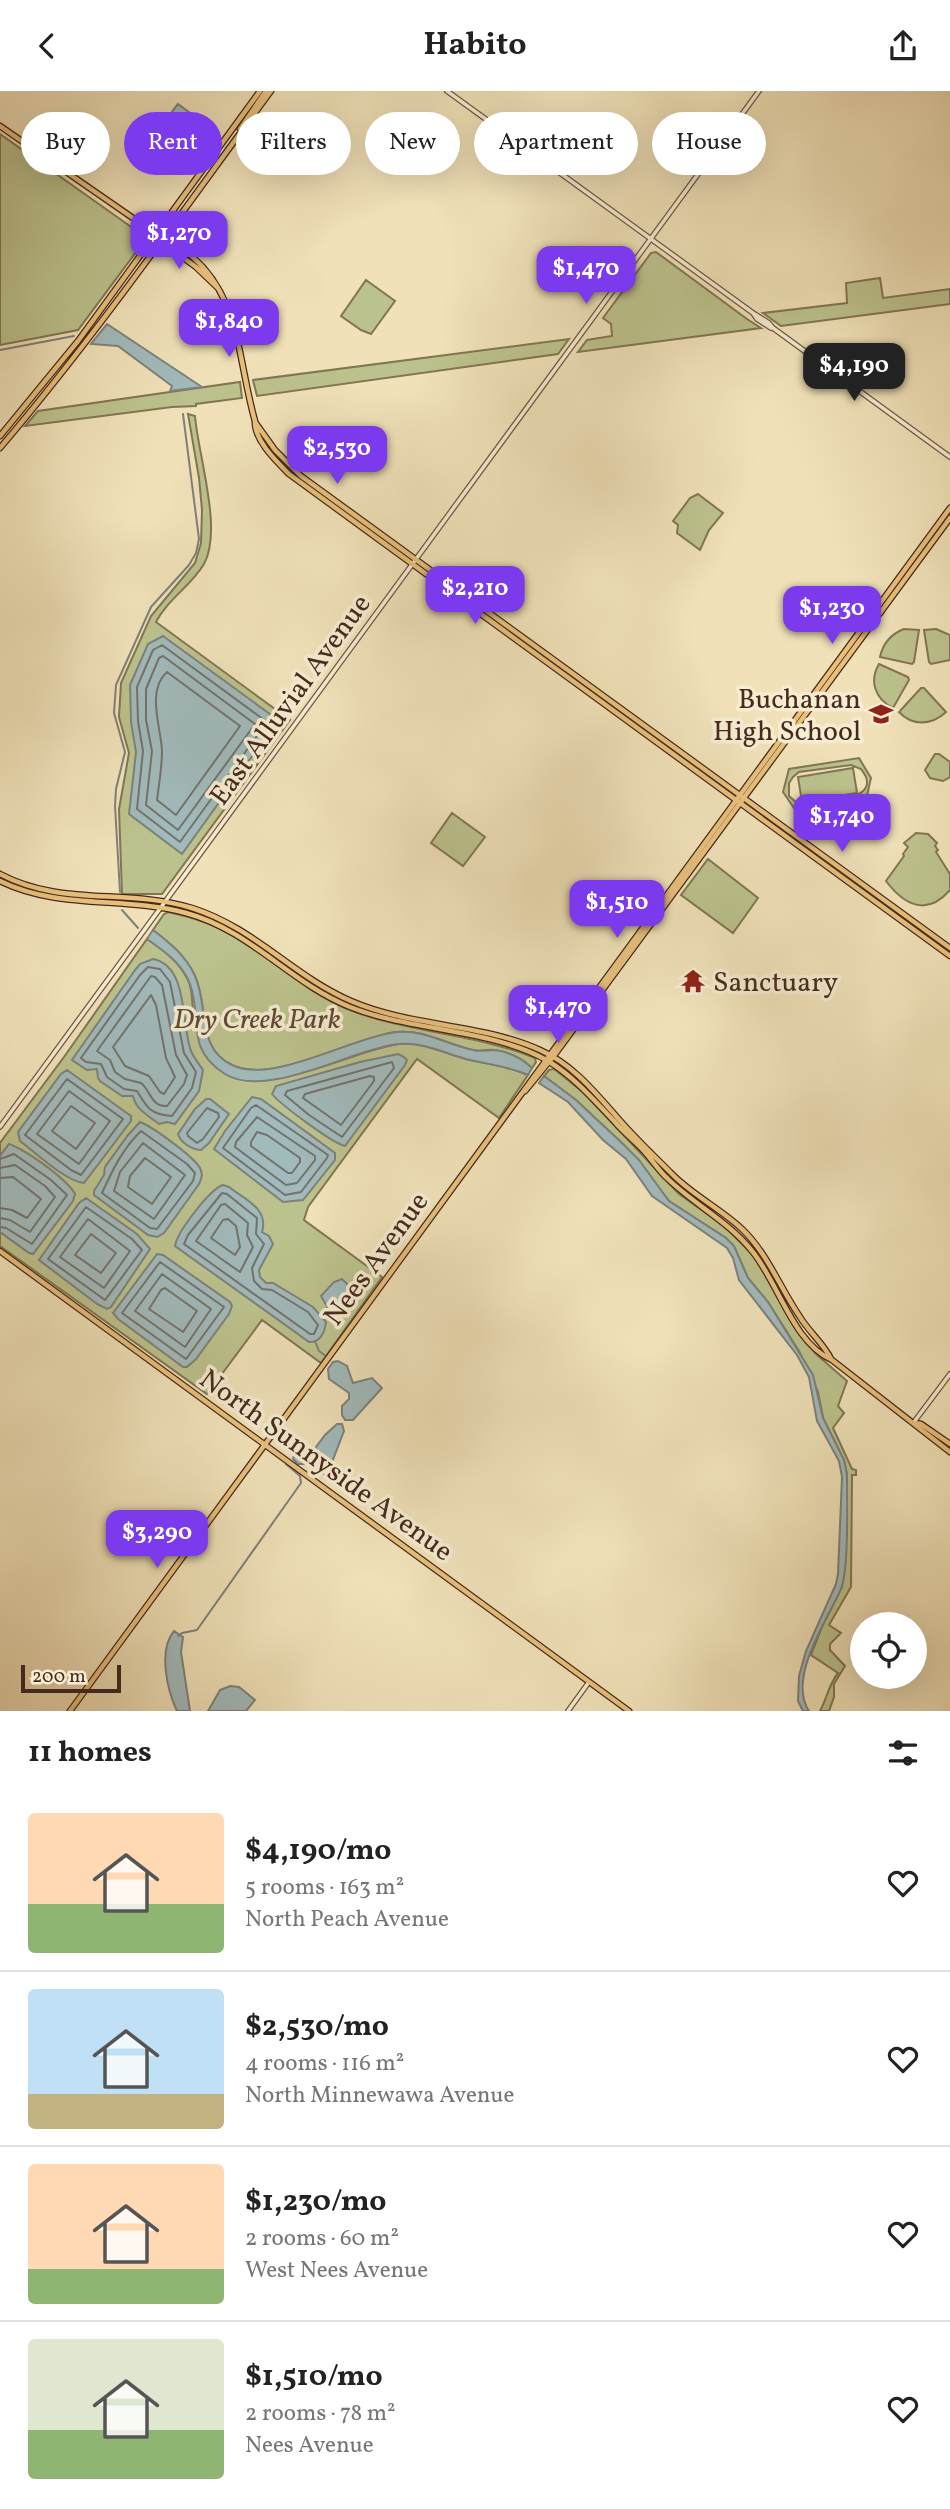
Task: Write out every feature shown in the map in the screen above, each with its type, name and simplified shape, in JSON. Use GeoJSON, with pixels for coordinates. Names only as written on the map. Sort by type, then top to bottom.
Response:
{"type":"FeatureCollection","features":[{"type":"Feature","properties":{"kind":"main road"},"geometry":{"type":"LineString","coordinates":[[0,436],[78,341],[260,91]]}},
{"type":"Feature","properties":{"kind":"main road"},"geometry":{"type":"LineString","coordinates":[[0,448],[64,372],[166,237],[233,142],[245,120],[268,91]]}},
{"type":"Feature","properties":{"kind":"main road"},"geometry":{"type":"LineString","coordinates":[[0,126],[156,234],[166,237],[200,263],[213,277],[234,324],[255,421],[254,428],[269,452],[289,474],[740,798]]}},
{"type":"Feature","properties":{"kind":"main road"},"geometry":{"type":"LineString","coordinates":[[156,234],[218,289]]}},
{"type":"Feature","properties":{"kind":"main road"},"geometry":{"type":"LineString","coordinates":[[255,421],[275,450],[294,470],[950,955]]}},
{"type":"Feature","properties":{"kind":"main road"},"geometry":{"type":"LineString","coordinates":[[740,798],[950,508]]}},
{"type":"Feature","properties":{"kind":"main road"},"geometry":{"type":"LineString","coordinates":[[740,798],[950,518]]}},
{"type":"Feature","properties":{"kind":"main road","name":"Nees Avenue"},"geometry":{"type":"LineString","coordinates":[[69,1711],[740,798]]}},
{"type":"Feature","properties":{"kind":"main road"},"geometry":{"type":"LineString","coordinates":[[818,856],[950,948]]}},
{"type":"Feature","properties":{"kind":"main road"},"geometry":{"type":"LineString","coordinates":[[0,874],[33,888],[75,896],[165,902],[190,907],[233,924],[325,988],[353,1002],[508,1037],[549,1058],[592,1096],[665,1177],[689,1198],[726,1223],[750,1248],[768,1272],[799,1328],[823,1356],[914,1422],[950,1444]]}},
{"type":"Feature","properties":{"kind":"main road"},"geometry":{"type":"LineString","coordinates":[[0,881],[39,896],[71,902],[161,907],[212,922],[261,946],[284,963],[289,962]]}},
{"type":"Feature","properties":{"kind":"main road"},"geometry":{"type":"LineString","coordinates":[[39,896],[75,896]]}},
{"type":"Feature","properties":{"kind":"main road"},"geometry":{"type":"LineString","coordinates":[[248,941],[321,993],[350,1007],[512,1046],[549,1058]]}},
{"type":"Feature","properties":{"kind":"main road","name":"North Sunnyside Avenue"},"geometry":{"type":"LineString","coordinates":[[0,1251],[629,1711]]}},
{"type":"Feature","properties":{"kind":"main road"},"geometry":{"type":"LineString","coordinates":[[914,1422],[918,1429],[950,1452]]}},
{"type":"Feature","properties":{"kind":"street"},"geometry":{"type":"LineString","coordinates":[[447,91],[950,457]]}},
{"type":"Feature","properties":{"kind":"street","name":"East Alluvial Avenue"},"geometry":{"type":"LineString","coordinates":[[0,1127],[759,91]]}},
{"type":"Feature","properties":{"kind":"street"},"geometry":{"type":"LineString","coordinates":[[806,713],[806,708],[838,660]]}},
{"type":"Feature","properties":{"kind":"street"},"geometry":{"type":"LineString","coordinates":[[914,1422],[950,1374]]}},
{"type":"Feature","properties":{"kind":"street"},"geometry":{"type":"LineString","coordinates":[[568,1711],[589,1682]]}},
{"type":"Feature","properties":{"kind":"green space"},"geometry":{"type":"Polygon","coordinates":[[[0,134],[21,149],[21,175],[58,175],[144,236],[145,240],[78,330],[0,345],[0,134]]]}},
{"type":"Feature","properties":{"kind":"green space"},"geometry":{"type":"Polygon","coordinates":[[[656,252],[761,328],[578,352],[587,340],[612,336],[611,324],[603,318],[651,253],[656,252]]]}},
{"type":"Feature","properties":{"kind":"green space"},"geometry":{"type":"Polygon","coordinates":[[[880,278],[883,298],[950,289],[950,304],[781,326],[763,313],[847,303],[846,283],[880,278]]]}},
{"type":"Feature","properties":{"kind":"green space"},"geometry":{"type":"Polygon","coordinates":[[[366,280],[395,301],[371,334],[341,316],[366,280]]]}},
{"type":"Feature","properties":{"kind":"green space"},"geometry":{"type":"Polygon","coordinates":[[[569,339],[558,354],[257,396],[253,380],[569,339]]]}},
{"type":"Feature","properties":{"kind":"green space"},"geometry":{"type":"Polygon","coordinates":[[[240,382],[242,398],[25,426],[38,411],[240,382]]]}},
{"type":"Feature","properties":{"kind":"green space"},"geometry":{"type":"Polygon","coordinates":[[[188,414],[195,416],[208,492],[211,532],[209,549],[199,572],[166,607],[156,622],[290,720],[162,894],[122,894],[119,809],[129,753],[119,717],[121,683],[151,616],[195,563],[201,543],[199,478],[188,414]]]}},
{"type":"Feature","properties":{"kind":"green space"},"geometry":{"type":"Polygon","coordinates":[[[698,494],[723,513],[709,530],[700,550],[677,533],[678,525],[673,521],[690,498],[698,494]]]}},
{"type":"Feature","properties":{"kind":"green space"},"geometry":{"type":"Polygon","coordinates":[[[904,629],[919,630],[914,662],[912,664],[880,657],[888,640],[904,629]]]}},
{"type":"Feature","properties":{"kind":"green space"},"geometry":{"type":"Polygon","coordinates":[[[936,629],[950,635],[950,660],[931,664],[924,630],[936,629]]]}},
{"type":"Feature","properties":{"kind":"green space"},"geometry":{"type":"Polygon","coordinates":[[[879,664],[908,677],[909,680],[893,708],[878,695],[874,683],[879,664]]]}},
{"type":"Feature","properties":{"kind":"green space"},"geometry":{"type":"Polygon","coordinates":[[[921,688],[946,712],[934,720],[922,723],[910,720],[899,712],[921,688]]]}},
{"type":"Feature","properties":{"kind":"green space"},"geometry":{"type":"Polygon","coordinates":[[[935,754],[950,762],[950,777],[943,781],[930,778],[925,770],[935,754]]]}},
{"type":"Feature","properties":{"kind":"green space"},"geometry":{"type":"Polygon","coordinates":[[[859,758],[871,778],[866,800],[796,811],[783,792],[789,769],[859,758]],[[851,765],[799,772],[789,783],[789,796],[804,805],[849,798],[866,788],[867,780],[861,769],[851,765]]]}},
{"type":"Feature","properties":{"kind":"green space"},"geometry":{"type":"Polygon","coordinates":[[[853,768],[857,793],[802,802],[798,777],[853,768]]]}},
{"type":"Feature","properties":{"kind":"green space"},"geometry":{"type":"Polygon","coordinates":[[[452,813],[485,837],[463,866],[431,843],[452,813]]]}},
{"type":"Feature","properties":{"kind":"green space"},"geometry":{"type":"Polygon","coordinates":[[[916,833],[928,834],[937,843],[936,852],[950,874],[950,890],[933,903],[924,905],[908,902],[886,881],[904,856],[908,847],[904,843],[916,833]]]}},
{"type":"Feature","properties":{"kind":"green space"},"geometry":{"type":"Polygon","coordinates":[[[708,859],[758,898],[733,933],[681,895],[708,859]]]}},
{"type":"Feature","properties":{"kind":"green space","name":"Dry Creek Park"},"geometry":{"type":"Polygon","coordinates":[[[168,912],[230,933],[303,984],[345,1008],[391,1023],[488,1043],[535,1058],[536,1062],[532,1068],[504,1052],[478,1051],[426,1035],[396,1032],[290,1065],[249,1070],[232,1065],[221,1058],[208,1038],[199,988],[187,962],[153,930],[168,912]]]}},
{"type":"Feature","properties":{"kind":"green space"},"geometry":{"type":"Polygon","coordinates":[[[147,939],[175,962],[188,980],[196,1023],[213,1062],[223,1072],[240,1079],[284,1077],[398,1044],[424,1046],[528,1075],[499,1118],[417,1059],[308,1207],[304,1220],[382,1277],[321,1363],[262,1320],[207,1394],[0,1246],[0,1143],[147,939]]]}},
{"type":"Feature","properties":{"kind":"green space"},"geometry":{"type":"Polygon","coordinates":[[[554,1069],[584,1093],[679,1194],[723,1225],[754,1256],[795,1328],[816,1354],[847,1381],[838,1406],[844,1413],[833,1428],[852,1469],[856,1470],[856,1475],[852,1475],[851,1587],[829,1625],[841,1633],[830,1644],[830,1650],[845,1666],[834,1684],[834,1697],[829,1711],[820,1711],[838,1673],[811,1655],[842,1587],[847,1475],[844,1460],[823,1418],[818,1392],[799,1351],[768,1302],[748,1278],[734,1246],[669,1201],[624,1145],[576,1100],[544,1076],[554,1069]]]}},
{"type":"Feature","properties":{"kind":"water"},"geometry":{"type":"Polygon","coordinates":[[[178,104],[189,112],[172,112],[178,104]]]}},
{"type":"Feature","properties":{"kind":"water"},"geometry":{"type":"Polygon","coordinates":[[[107,324],[202,387],[170,391],[172,386],[118,346],[91,344],[107,324]]]}},
{"type":"Feature","properties":{"kind":"water"},"geometry":{"type":"Polygon","coordinates":[[[163,636],[274,717],[276,723],[182,854],[129,814],[136,752],[131,722],[130,685],[148,644],[163,636]]]}},
{"type":"Feature","properties":{"kind":"water"},"geometry":{"type":"Polygon","coordinates":[[[153,930],[187,962],[199,988],[208,1038],[221,1058],[232,1065],[249,1070],[290,1065],[378,1036],[407,1032],[426,1035],[476,1051],[505,1052],[532,1068],[528,1075],[425,1046],[399,1044],[310,1071],[263,1081],[243,1080],[225,1074],[204,1054],[199,1043],[190,984],[177,964],[147,939],[153,930]]]}},
{"type":"Feature","properties":{"kind":"water"},"geometry":{"type":"Polygon","coordinates":[[[153,959],[165,964],[178,984],[191,1051],[203,1070],[199,1091],[175,1124],[159,1124],[140,1109],[133,1096],[122,1096],[100,1081],[97,1069],[87,1070],[72,1060],[135,970],[140,964],[153,959]]]}},
{"type":"Feature","properties":{"kind":"water"},"geometry":{"type":"Polygon","coordinates":[[[398,1054],[407,1060],[405,1065],[345,1146],[307,1123],[272,1094],[276,1086],[398,1054]]]}},
{"type":"Feature","properties":{"kind":"water"},"geometry":{"type":"Polygon","coordinates":[[[67,1070],[131,1116],[131,1121],[84,1183],[51,1166],[20,1141],[18,1132],[61,1074],[67,1070]]]}},
{"type":"Feature","properties":{"kind":"water"},"geometry":{"type":"Polygon","coordinates":[[[544,1076],[576,1100],[639,1160],[669,1201],[734,1246],[748,1278],[768,1302],[813,1375],[823,1418],[844,1460],[847,1475],[847,1517],[844,1579],[806,1666],[803,1698],[809,1711],[803,1711],[798,1701],[799,1676],[806,1651],[836,1584],[842,1477],[839,1461],[817,1421],[809,1377],[797,1355],[739,1280],[733,1258],[727,1248],[652,1196],[626,1159],[603,1140],[568,1102],[539,1083],[544,1076]]]}},
{"type":"Feature","properties":{"kind":"water"},"geometry":{"type":"Polygon","coordinates":[[[252,1097],[261,1099],[335,1153],[335,1160],[303,1200],[283,1202],[214,1149],[252,1097]]]}},
{"type":"Feature","properties":{"kind":"water"},"geometry":{"type":"Polygon","coordinates":[[[206,1099],[210,1099],[229,1114],[209,1143],[198,1150],[184,1143],[178,1134],[195,1109],[206,1099]]]}},
{"type":"Feature","properties":{"kind":"water"},"geometry":{"type":"Polygon","coordinates":[[[140,1122],[181,1149],[202,1172],[199,1184],[164,1233],[157,1237],[148,1235],[94,1195],[105,1167],[140,1122]]]}},
{"type":"Feature","properties":{"kind":"water"},"geometry":{"type":"Polygon","coordinates":[[[9,1144],[45,1166],[75,1194],[73,1201],[33,1254],[0,1232],[0,1156],[9,1144]]]}},
{"type":"Feature","properties":{"kind":"water"},"geometry":{"type":"Polygon","coordinates":[[[223,1185],[255,1206],[262,1217],[262,1232],[269,1236],[273,1244],[259,1270],[260,1277],[266,1283],[273,1283],[313,1307],[326,1322],[323,1333],[316,1341],[309,1342],[175,1246],[195,1212],[210,1194],[223,1185]]]}},
{"type":"Feature","properties":{"kind":"water"},"geometry":{"type":"Polygon","coordinates":[[[86,1198],[137,1234],[150,1249],[107,1309],[39,1260],[79,1203],[86,1198]]]}},
{"type":"Feature","properties":{"kind":"water"},"geometry":{"type":"Polygon","coordinates":[[[157,1254],[163,1255],[232,1306],[196,1359],[187,1367],[183,1367],[113,1313],[157,1254]]]}},
{"type":"Feature","properties":{"kind":"water"},"geometry":{"type":"Polygon","coordinates":[[[342,1279],[348,1285],[348,1291],[336,1312],[329,1310],[321,1296],[334,1282],[342,1279]]]}},
{"type":"Feature","properties":{"kind":"water"},"geometry":{"type":"Polygon","coordinates":[[[338,1361],[347,1366],[353,1383],[372,1378],[382,1388],[353,1420],[345,1420],[342,1415],[342,1406],[349,1399],[349,1393],[329,1379],[328,1369],[333,1362],[338,1361]]]}},
{"type":"Feature","properties":{"kind":"water"},"geometry":{"type":"Polygon","coordinates":[[[337,1424],[342,1424],[344,1431],[325,1475],[306,1464],[298,1464],[293,1459],[294,1455],[313,1451],[337,1424]]]}},
{"type":"Feature","properties":{"kind":"water"},"geometry":{"type":"Polygon","coordinates":[[[174,1631],[183,1637],[181,1652],[190,1711],[177,1711],[167,1681],[166,1649],[174,1631]]]}},
{"type":"Feature","properties":{"kind":"water"},"geometry":{"type":"Polygon","coordinates":[[[230,1686],[239,1687],[255,1700],[246,1711],[208,1711],[220,1690],[230,1686]]]}},
{"type":"Feature","properties":{"kind":"waterway"},"geometry":{"type":"LineString","coordinates":[[0,350],[74,336]]}},
{"type":"Feature","properties":{"kind":"waterway"},"geometry":{"type":"LineString","coordinates":[[120,892],[115,806],[116,789],[125,752],[114,713],[116,685],[151,607],[189,565],[196,553],[199,539],[183,414]]}},
{"type":"Feature","properties":{"kind":"waterway"},"geometry":{"type":"LineString","coordinates":[[122,910],[138,928]]}},
{"type":"Feature","properties":{"kind":"waterway"},"geometry":{"type":"LineString","coordinates":[[315,1341],[319,1351],[326,1356]]}},
{"type":"Feature","properties":{"kind":"waterway"},"geometry":{"type":"LineString","coordinates":[[178,1636],[197,1630],[301,1483],[300,1476],[286,1464]]}},
{"type":"Feature","properties":{"kind":"place","name":"Buchanan High School"},"geometry":{"type":"Point","coordinates":[881,714]}},
{"type":"Feature","properties":{"kind":"place","name":"Sanctuary"},"geometry":{"type":"Point","coordinates":[693,981]}}]}
